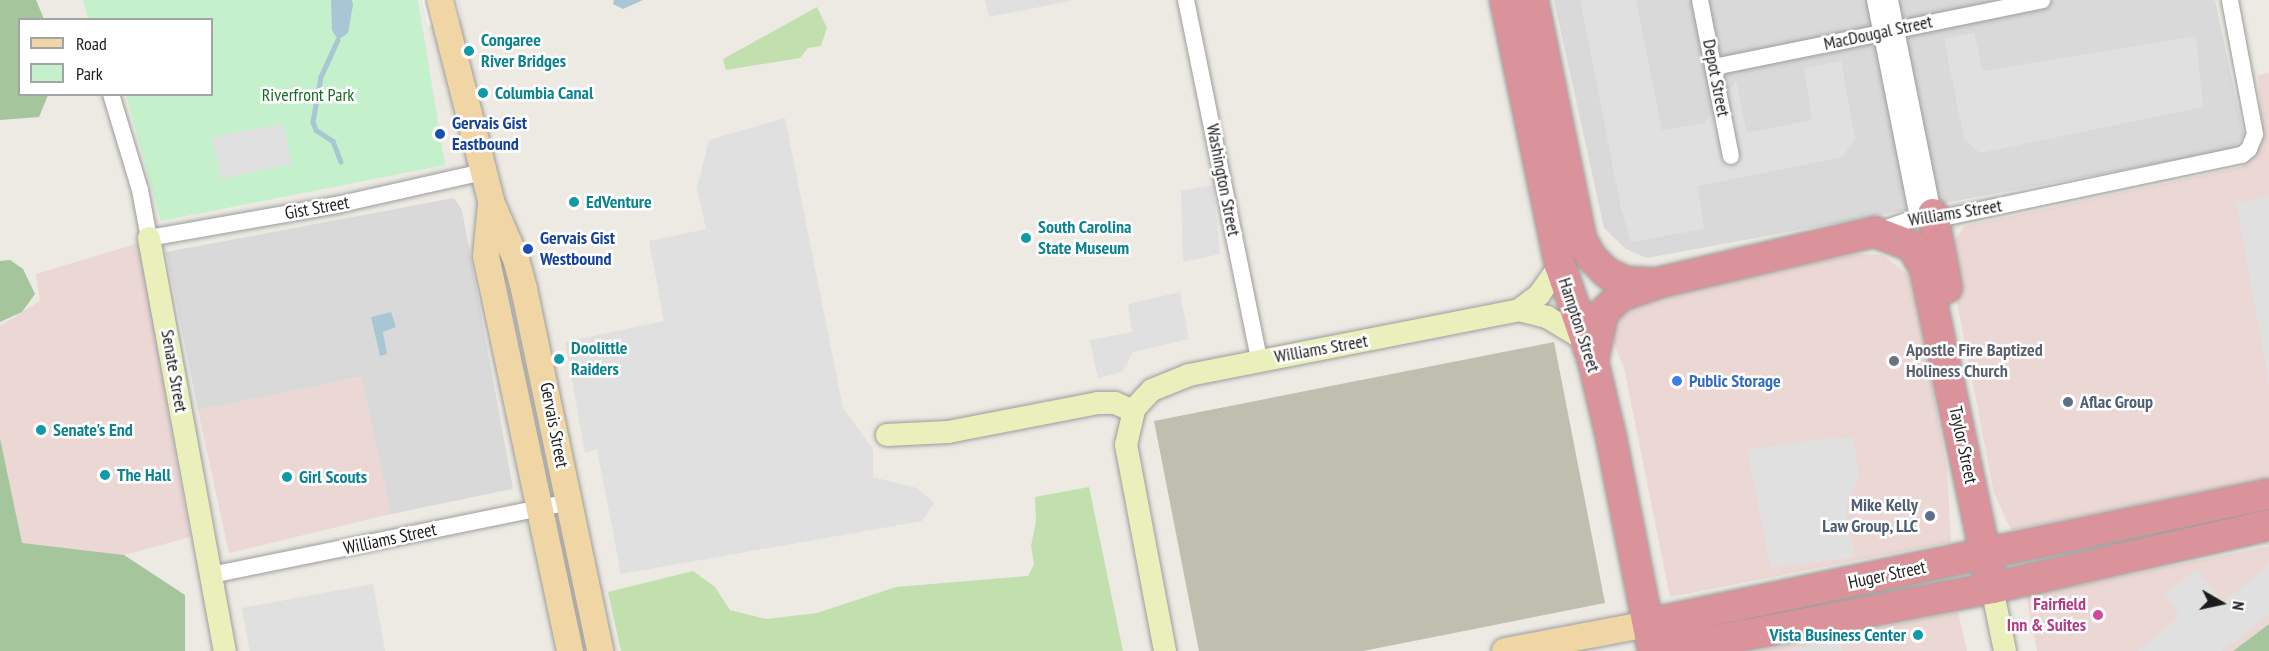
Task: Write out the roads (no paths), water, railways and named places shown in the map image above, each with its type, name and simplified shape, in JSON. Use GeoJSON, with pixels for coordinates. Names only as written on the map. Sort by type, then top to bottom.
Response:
{"type":"FeatureCollection","features":[{"type":"Feature","properties":{"kind":"highway","name":"Hampton Street"},"geometry":{"type":"LineString","coordinates":[[1505,0],[1560,265],[1589,350],[1650,638]]}},
{"type":"Feature","properties":{"kind":"highway","name":"Hampton Street"},"geometry":{"type":"LineString","coordinates":[[1533,0],[1581,239],[1596,263],[1613,276],[1634,283],[1661,282]]}},
{"type":"Feature","properties":{"kind":"highway"},"geometry":{"type":"LineString","coordinates":[[1926,215],[1948,295],[1942,348]]}},
{"type":"Feature","properties":{"kind":"highway","name":"Williams Street"},"geometry":{"type":"LineString","coordinates":[[1661,282],[1875,232]]}},
{"type":"Feature","properties":{"kind":"highway","name":"Taylor Street"},"geometry":{"type":"LineString","coordinates":[[1875,232],[1912,246],[1922,260],[1992,588]]}},
{"type":"Feature","properties":{"kind":"highway"},"geometry":{"type":"LineString","coordinates":[[1589,350],[1609,303],[1661,282]]}},
{"type":"Feature","properties":{"kind":"highway","name":"Huger Street"},"geometry":{"type":"LineString","coordinates":[[1650,638],[1985,554],[2269,494]]}},
{"type":"Feature","properties":{"kind":"highway","name":"Huger Street"},"geometry":{"type":"LineString","coordinates":[[1662,651],[1992,588],[2269,525]]}},
{"type":"Feature","properties":{"kind":"main road","name":"Gervais Street"},"geometry":{"type":"LineString","coordinates":[[442,11],[492,204],[519,269],[600,651]]}},
{"type":"Feature","properties":{"kind":"main road","name":"Gervais Street"},"geometry":{"type":"LineString","coordinates":[[492,204],[486,256],[570,651]]}},
{"type":"Feature","properties":{"kind":"main road","name":"Huger Street"},"geometry":{"type":"LineString","coordinates":[[1505,651],[1650,638]]}},
{"type":"Feature","properties":{"kind":"street","name":"Washington Street"},"geometry":{"type":"LineString","coordinates":[[1186,0],[1259,360]]}},
{"type":"Feature","properties":{"kind":"street","name":"Depot Street"},"geometry":{"type":"LineString","coordinates":[[1700,0],[1731,156]]}},
{"type":"Feature","properties":{"kind":"street"},"geometry":{"type":"LineString","coordinates":[[1875,0],[1889,31],[1926,215]]}},
{"type":"Feature","properties":{"kind":"street"},"geometry":{"type":"LineString","coordinates":[[1889,31],[1890,0]]}},
{"type":"Feature","properties":{"kind":"street","name":"MacDougal Street"},"geometry":{"type":"LineString","coordinates":[[1714,67],[2042,0]]}},
{"type":"Feature","properties":{"kind":"street","name":"Williams Street"},"geometry":{"type":"LineString","coordinates":[[1875,232],[1926,215],[1947,217],[2227,160],[2249,149],[2254,134],[2230,0]]}},
{"type":"Feature","properties":{"kind":"street","name":"Senate Street"},"geometry":{"type":"LineString","coordinates":[[112,96],[140,190],[225,651]]}},
{"type":"Feature","properties":{"kind":"street","name":"Gist Street"},"geometry":{"type":"LineString","coordinates":[[149,238],[341,204],[483,172]]}},
{"type":"Feature","properties":{"kind":"street","name":"Williams Street"},"geometry":{"type":"LineString","coordinates":[[1519,310],[1539,295],[1560,265]]}},
{"type":"Feature","properties":{"kind":"street","name":"Williams Street"},"geometry":{"type":"LineString","coordinates":[[1133,411],[1146,395],[1170,381],[1259,360],[1519,310],[1547,317],[1589,350]]}},
{"type":"Feature","properties":{"kind":"street"},"geometry":{"type":"LineString","coordinates":[[887,435],[948,432],[1098,403],[1115,403],[1133,411],[1126,445],[1165,651]]}},
{"type":"Feature","properties":{"kind":"street","name":"Williams Street"},"geometry":{"type":"LineString","coordinates":[[211,575],[569,502]]}},
{"type":"Feature","properties":{"kind":"street","name":"Taylor Street"},"geometry":{"type":"LineString","coordinates":[[1992,588],[2005,651]]}},
{"type":"Feature","properties":{"kind":"water"},"geometry":{"type":"Polygon","coordinates":[[[331,0],[352,0],[353,5],[348,33],[338,40],[332,30],[331,0]]]}},
{"type":"Feature","properties":{"kind":"water"},"geometry":{"type":"Polygon","coordinates":[[[614,0],[643,0],[623,9],[613,4],[614,0]]]}},
{"type":"Feature","properties":{"kind":"water"},"geometry":{"type":"Polygon","coordinates":[[[391,312],[396,327],[383,332],[387,354],[380,356],[371,317],[391,312]]]}},
{"type":"Feature","properties":{"kind":"waterway"},"geometry":{"type":"LineString","coordinates":[[338,40],[321,77],[313,122],[316,130],[333,141],[341,162]]}},
{"type":"Feature","properties":{"kind":"place","name":"Congaree River Bridges"},"geometry":{"type":"Point","coordinates":[469,51]}},
{"type":"Feature","properties":{"kind":"place","name":"Columbia Canal"},"geometry":{"type":"Point","coordinates":[483,93]}},
{"type":"Feature","properties":{"kind":"place","name":"Gervais Gist Eastbound"},"geometry":{"type":"Point","coordinates":[440,134]}},
{"type":"Feature","properties":{"kind":"place","name":"EdVenture"},"geometry":{"type":"Point","coordinates":[574,202]}},
{"type":"Feature","properties":{"kind":"place","name":"South Carolina State Museum"},"geometry":{"type":"Point","coordinates":[1026,238]}},
{"type":"Feature","properties":{"kind":"place","name":"Gervais Gist Westbound"},"geometry":{"type":"Point","coordinates":[528,249]}},
{"type":"Feature","properties":{"kind":"place","name":"Doolittle Raiders"},"geometry":{"type":"Point","coordinates":[559,359]}},
{"type":"Feature","properties":{"kind":"place","name":"Apostle Fire Baptized Holiness Church"},"geometry":{"type":"Point","coordinates":[1894,361]}},
{"type":"Feature","properties":{"kind":"place","name":"Public Storage"},"geometry":{"type":"Point","coordinates":[1677,381]}},
{"type":"Feature","properties":{"kind":"place","name":"Aflac Group"},"geometry":{"type":"Point","coordinates":[2068,402]}},
{"type":"Feature","properties":{"kind":"place","name":"Senate's End"},"geometry":{"type":"Point","coordinates":[41,430]}},
{"type":"Feature","properties":{"kind":"place","name":"The Hall"},"geometry":{"type":"Point","coordinates":[105,475]}},
{"type":"Feature","properties":{"kind":"place","name":"Girl Scouts"},"geometry":{"type":"Point","coordinates":[287,477]}},
{"type":"Feature","properties":{"kind":"place","name":"Mike Kelly Law Group, LLC"},"geometry":{"type":"Point","coordinates":[1930,516]}},
{"type":"Feature","properties":{"kind":"place","name":"Fairfield Inn & Suites"},"geometry":{"type":"Point","coordinates":[2098,615]}},
{"type":"Feature","properties":{"kind":"place","name":"Vista Business Center"},"geometry":{"type":"Point","coordinates":[1918,635]}},
{"type":"Feature","properties":{"kind":"park label","name":"Riverfront Park"},"geometry":{"type":"Point","coordinates":[308,95]}}]}
